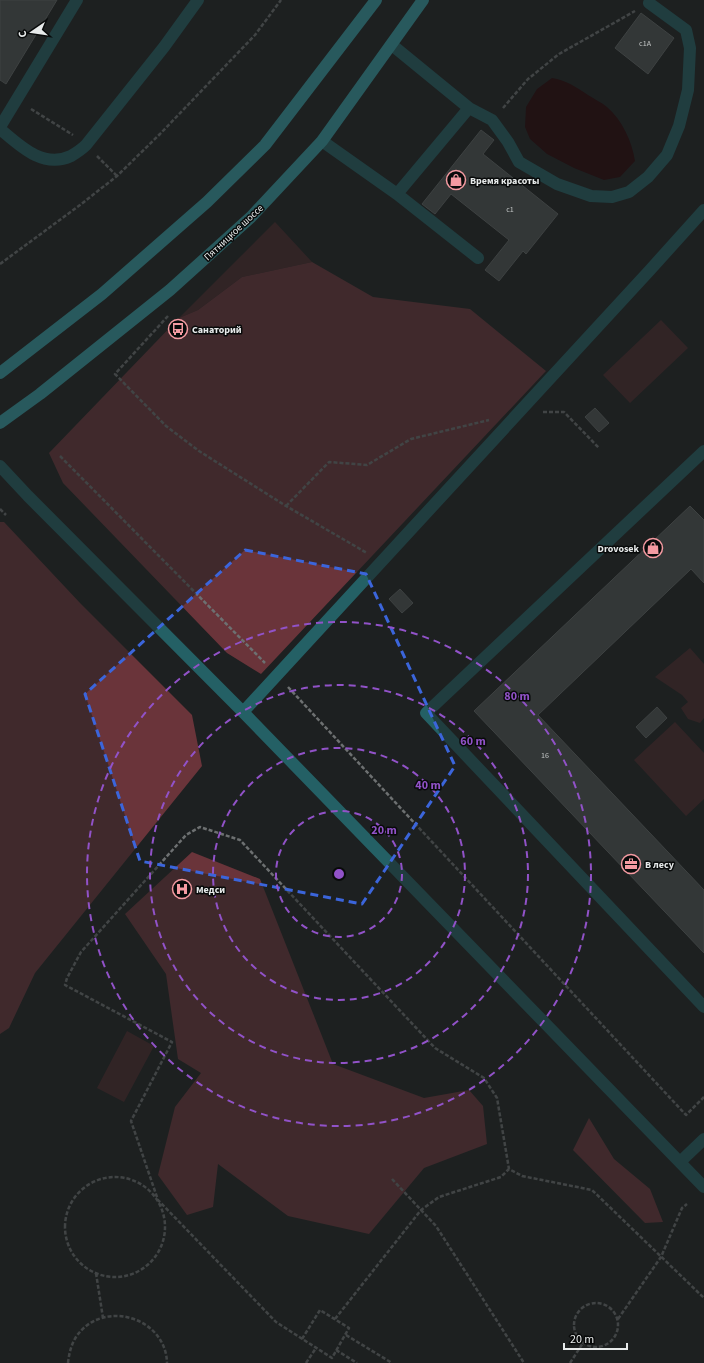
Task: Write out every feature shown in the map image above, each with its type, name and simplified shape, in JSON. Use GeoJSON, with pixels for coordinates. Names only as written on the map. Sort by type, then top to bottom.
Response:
{"type":"FeatureCollection","features":[{"type":"Feature","properties":{"kind":"main road"},"geometry":{"type":"LineString","coordinates":[[0,373],[102,294],[207,202],[259,150],[376,0]]}},
{"type":"Feature","properties":{"kind":"main road","name":"Пятницкое шоссе"},"geometry":{"type":"LineString","coordinates":[[0,423],[40,394],[170,290],[251,218],[322,141],[423,0]]}},
{"type":"Feature","properties":{"kind":"street"},"geometry":{"type":"LineString","coordinates":[[78,0],[0,128],[28,152],[47,160],[61,160],[72,155],[86,145],[164,47],[198,0]]}},
{"type":"Feature","properties":{"kind":"street"},"geometry":{"type":"LineString","coordinates":[[392,45],[469,108],[492,120],[508,142],[519,162],[557,184],[591,196],[612,197],[629,192],[648,177],[667,155],[679,126],[688,90],[690,48],[686,30],[649,3]]}},
{"type":"Feature","properties":{"kind":"street"},"geometry":{"type":"LineString","coordinates":[[397,194],[469,108]]}},
{"type":"Feature","properties":{"kind":"street"},"geometry":{"type":"LineString","coordinates":[[322,141],[397,194],[478,258]]}},
{"type":"Feature","properties":{"kind":"street"},"geometry":{"type":"LineString","coordinates":[[243,712],[704,210]]}},
{"type":"Feature","properties":{"kind":"street"},"geometry":{"type":"LineString","coordinates":[[704,451],[426,713],[704,1007]]}},
{"type":"Feature","properties":{"kind":"street"},"geometry":{"type":"LineString","coordinates":[[0,466],[243,712],[704,1187]]}},
{"type":"Feature","properties":{"kind":"street"},"geometry":{"type":"LineString","coordinates":[[680,1162],[704,1139]]}},
{"type":"Feature","properties":{"kind":"path"},"geometry":{"type":"LineString","coordinates":[[0,264],[117,176],[160,134],[255,35],[280,0]]}},
{"type":"Feature","properties":{"kind":"path"},"geometry":{"type":"LineString","coordinates":[[492,120],[528,79],[559,54],[649,3]]}},
{"type":"Feature","properties":{"kind":"path"},"geometry":{"type":"LineString","coordinates":[[17,101],[82,140],[117,176]]}},
{"type":"Feature","properties":{"kind":"path"},"geometry":{"type":"LineString","coordinates":[[168,316],[115,374],[166,426],[194,447],[286,506],[382,561]]}},
{"type":"Feature","properties":{"kind":"path"},"geometry":{"type":"LineString","coordinates":[[286,506],[329,462],[367,465],[411,439],[519,412],[564,412],[598,448]]}},
{"type":"Feature","properties":{"kind":"path"},"geometry":{"type":"LineString","coordinates":[[60,456],[277,675],[686,1115],[704,1098]]}},
{"type":"Feature","properties":{"kind":"path"},"geometry":{"type":"LineString","coordinates":[[0,509],[6,515]]}},
{"type":"Feature","properties":{"kind":"path"},"geometry":{"type":"LineString","coordinates":[[302,1340],[320,1310],[350,1328],[332,1358],[302,1340],[276,1322],[158,1200],[146,1187],[132,1179],[115,1176],[100,1178],[85,1186],[74,1197],[66,1211],[64,1228],[67,1243],[74,1258],[86,1269],[102,1276],[118,1277],[135,1273],[150,1264],[160,1250],[165,1233],[164,1216],[158,1200],[131,1121],[172,1042],[65,985],[67,978],[81,952],[186,835],[200,827],[240,840],[434,1048],[484,1078],[498,1098],[509,1169]]}},
{"type":"Feature","properties":{"kind":"path"},"geometry":{"type":"LineString","coordinates":[[335,1319],[421,1210],[439,1197],[501,1177],[509,1169]]}},
{"type":"Feature","properties":{"kind":"path"},"geometry":{"type":"LineString","coordinates":[[509,1169],[522,1176],[592,1190],[704,1298]]}},
{"type":"Feature","properties":{"kind":"path"},"geometry":{"type":"LineString","coordinates":[[392,1179],[436,1226],[524,1363]]}},
{"type":"Feature","properties":{"kind":"path"},"geometry":{"type":"LineString","coordinates":[[618,1319],[661,1257],[682,1208],[688,1204]]}},
{"type":"Feature","properties":{"kind":"path"},"geometry":{"type":"LineString","coordinates":[[96,1273],[102,1318]]}},
{"type":"Feature","properties":{"kind":"path"},"geometry":{"type":"LineString","coordinates":[[598,1303],[607,1305],[615,1312],[618,1319],[619,1327],[612,1342],[603,1347],[593,1348],[583,1343],[577,1337],[574,1329],[575,1319],[578,1312],[589,1304],[598,1303]]}},
{"type":"Feature","properties":{"kind":"path"},"geometry":{"type":"LineString","coordinates":[[68,1363],[69,1351],[76,1336],[88,1325],[102,1318],[119,1315],[134,1318],[149,1327],[161,1340],[168,1363]]}},
{"type":"Feature","properties":{"kind":"path"},"geometry":{"type":"LineString","coordinates":[[346,1335],[392,1363]]}},
{"type":"Feature","properties":{"kind":"path"},"geometry":{"type":"LineString","coordinates":[[570,1363],[583,1343]]}},
{"type":"Feature","properties":{"kind":"path"},"geometry":{"type":"LineString","coordinates":[[306,1363],[316,1348]]}},
{"type":"Feature","properties":{"kind":"path"},"geometry":{"type":"LineString","coordinates":[[336,1350],[357,1363]]}},
{"type":"Feature","properties":{"kind":"highlighted area"},"geometry":{"type":"Polygon","coordinates":[[[245,550],[366,574],[455,766],[362,904],[140,861],[85,694],[245,550]]]}},
{"type":"Feature","properties":{"kind":"shaded area"},"geometry":{"type":"Polygon","coordinates":[[[552,78],[566,82],[605,105],[622,125],[629,139],[635,161],[620,177],[604,180],[574,168],[547,154],[530,139],[525,127],[526,107],[537,89],[552,78]]]}},
{"type":"Feature","properties":{"kind":"shaded area"},"geometry":{"type":"Polygon","coordinates":[[[275,222],[312,262],[242,277],[198,310],[179,318],[275,222]]]}},
{"type":"Feature","properties":{"kind":"shaded area"},"geometry":{"type":"Polygon","coordinates":[[[312,262],[373,297],[470,309],[546,371],[261,674],[227,653],[63,483],[49,453],[179,318],[198,310],[242,277],[312,262]]]}},
{"type":"Feature","properties":{"kind":"shaded area"},"geometry":{"type":"Polygon","coordinates":[[[661,320],[688,348],[630,403],[603,375],[661,320]]]}},
{"type":"Feature","properties":{"kind":"shaded area"},"geometry":{"type":"Polygon","coordinates":[[[0,522],[4,522],[81,604],[192,715],[202,766],[35,973],[9,1028],[0,1034],[0,522]]]}},
{"type":"Feature","properties":{"kind":"shaded area"},"geometry":{"type":"Polygon","coordinates":[[[690,648],[704,664],[704,718],[700,723],[688,719],[681,708],[688,702],[682,695],[655,677],[690,648]]]}},
{"type":"Feature","properties":{"kind":"shaded area"},"geometry":{"type":"Polygon","coordinates":[[[675,722],[704,753],[704,799],[686,816],[634,760],[675,722]]]}},
{"type":"Feature","properties":{"kind":"shaded area"},"geometry":{"type":"Polygon","coordinates":[[[192,852],[260,879],[333,1064],[424,1098],[469,1090],[483,1106],[487,1144],[424,1168],[369,1234],[288,1216],[218,1164],[213,1207],[187,1215],[158,1175],[175,1107],[201,1073],[178,1059],[166,974],[125,914],[192,852]]]}},
{"type":"Feature","properties":{"kind":"shaded area"},"geometry":{"type":"Polygon","coordinates":[[[127,1031],[154,1046],[124,1102],[97,1088],[127,1031]]]}},
{"type":"Feature","properties":{"kind":"shaded area"},"geometry":{"type":"Polygon","coordinates":[[[589,1118],[614,1159],[650,1189],[663,1222],[645,1223],[573,1150],[589,1118]]]}},
{"type":"Feature","properties":{"kind":"building"},"geometry":{"type":"Polygon","coordinates":[[[0,0],[57,0],[6,84],[0,80],[0,0]]]}},
{"type":"Feature","properties":{"kind":"building"},"geometry":{"type":"Polygon","coordinates":[[[641,13],[674,38],[648,74],[615,48],[641,13]]]}},
{"type":"Feature","properties":{"kind":"building"},"geometry":{"type":"Polygon","coordinates":[[[481,130],[494,140],[483,154],[558,214],[526,254],[523,251],[499,281],[485,270],[509,240],[451,194],[435,214],[422,204],[481,130]]]}},
{"type":"Feature","properties":{"kind":"building"},"geometry":{"type":"Polygon","coordinates":[[[595,408],[609,423],[599,432],[585,417],[595,408]]]}},
{"type":"Feature","properties":{"kind":"building"},"geometry":{"type":"Polygon","coordinates":[[[690,506],[704,520],[704,583],[691,569],[538,715],[704,890],[704,953],[474,711],[690,506]]]}},
{"type":"Feature","properties":{"kind":"building"},"geometry":{"type":"Polygon","coordinates":[[[400,589],[413,603],[402,613],[389,599],[400,589]]]}},
{"type":"Feature","properties":{"kind":"building"},"geometry":{"type":"Polygon","coordinates":[[[657,707],[667,718],[646,738],[636,727],[657,707]]]}},
{"type":"Feature","properties":{"kind":"place","name":"Время красоты"},"geometry":{"type":"Point","coordinates":[456,180]}},
{"type":"Feature","properties":{"kind":"place","name":"Санаторий"},"geometry":{"type":"Point","coordinates":[178,329]}},
{"type":"Feature","properties":{"kind":"place","name":"Drovosek"},"geometry":{"type":"Point","coordinates":[653,548]}},
{"type":"Feature","properties":{"kind":"place","name":"В лесу"},"geometry":{"type":"Point","coordinates":[631,864]}},
{"type":"Feature","properties":{"kind":"place","name":"Медси"},"geometry":{"type":"Point","coordinates":[182,889]}}]}
